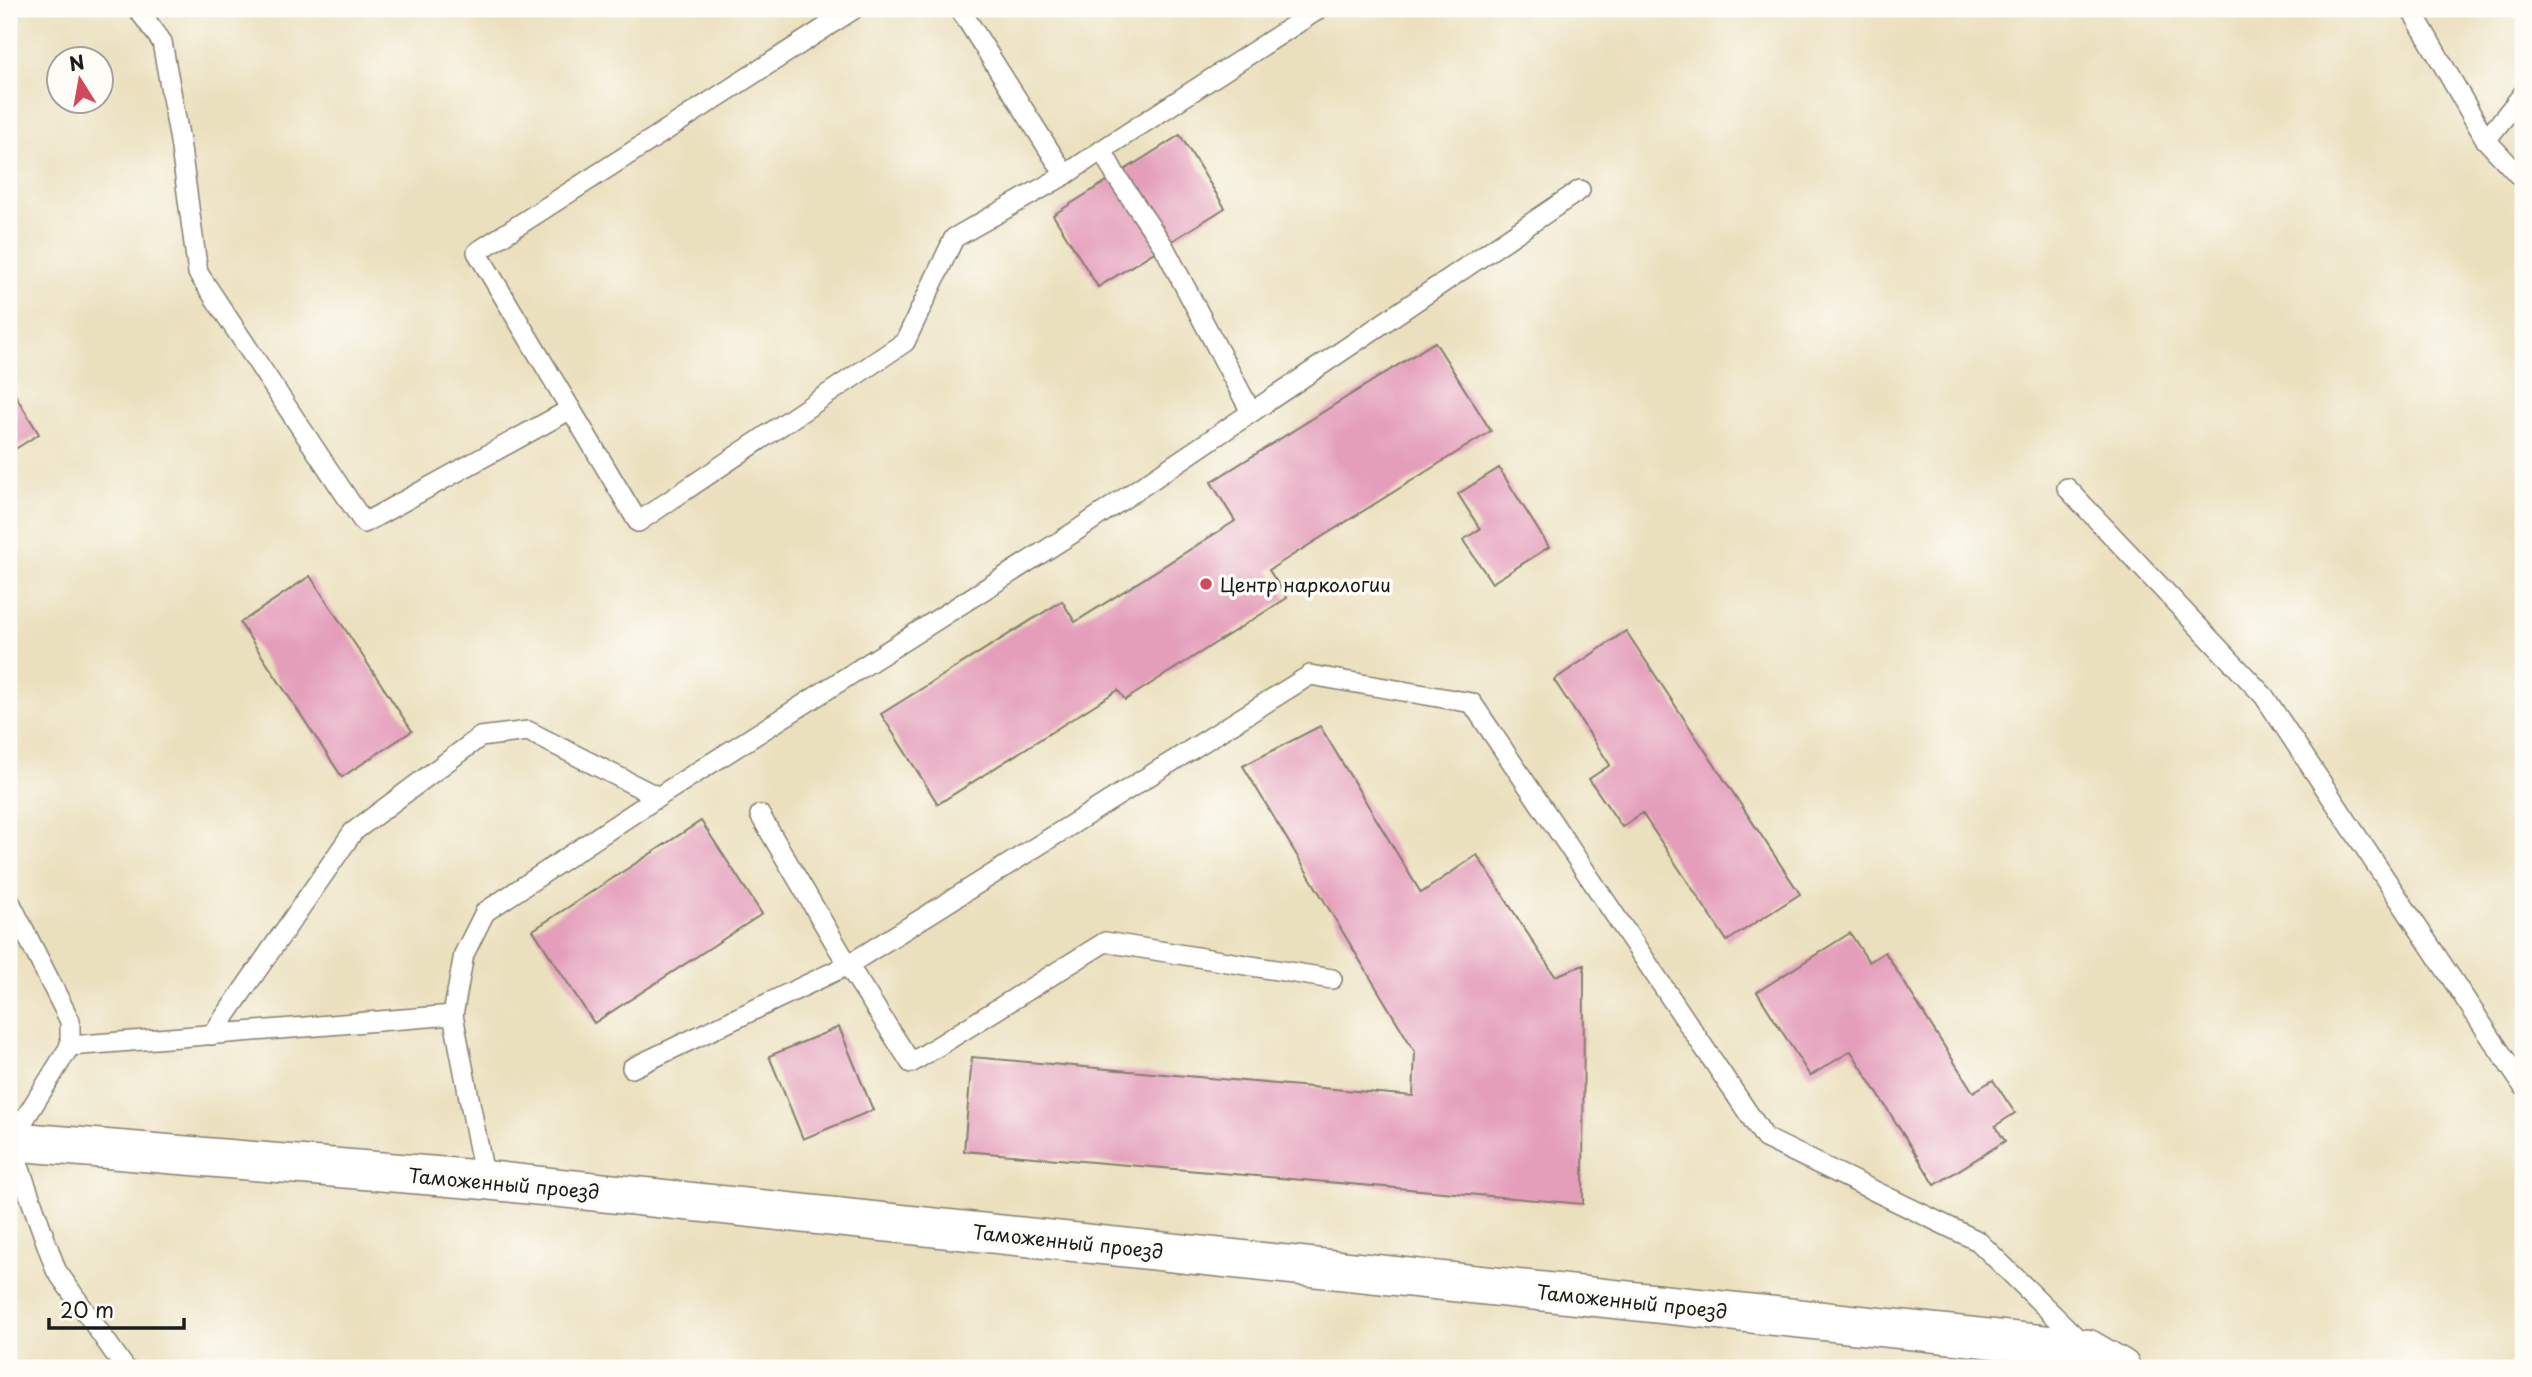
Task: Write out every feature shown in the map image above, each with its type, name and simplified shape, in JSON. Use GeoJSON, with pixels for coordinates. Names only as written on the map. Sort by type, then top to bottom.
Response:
{"type":"FeatureCollection","features":[{"type":"Feature","properties":{"kind":"street","name":"Таможенный проезд"},"geometry":{"type":"LineString","coordinates":[[9,1142],[485,1180],[2088,1349],[2121,1368]]}},
{"type":"Feature","properties":{"kind":"lane"},"geometry":{"type":"LineString","coordinates":[[138,9],[162,42],[180,141],[198,273],[364,523],[571,409]]}},
{"type":"Feature","properties":{"kind":"lane"},"geometry":{"type":"LineString","coordinates":[[854,9],[477,252],[638,522],[905,342],[954,238],[1065,175],[1319,9]]}},
{"type":"Feature","properties":{"kind":"lane"},"geometry":{"type":"LineString","coordinates":[[960,9],[1065,175]]}},
{"type":"Feature","properties":{"kind":"lane"},"geometry":{"type":"LineString","coordinates":[[2411,9],[2486,140],[2523,180]]}},
{"type":"Feature","properties":{"kind":"lane"},"geometry":{"type":"LineString","coordinates":[[2486,140],[2523,94]]}},
{"type":"Feature","properties":{"kind":"lane"},"geometry":{"type":"LineString","coordinates":[[1102,150],[1116,176],[1164,247],[1251,412]]}},
{"type":"Feature","properties":{"kind":"lane"},"geometry":{"type":"LineString","coordinates":[[485,1180],[453,1015],[464,954],[485,912],[658,797],[1073,533],[1580,190]]}},
{"type":"Feature","properties":{"kind":"lane"},"geometry":{"type":"LineString","coordinates":[[2067,488],[2264,696],[2523,1086]]}},
{"type":"Feature","properties":{"kind":"lane"},"geometry":{"type":"LineString","coordinates":[[632,1068],[848,965],[1310,675],[1472,703],[1765,1138],[1978,1241],[2088,1349]]}},
{"type":"Feature","properties":{"kind":"lane"},"geometry":{"type":"LineString","coordinates":[[212,1035],[353,832],[480,737],[528,731],[658,797]]}},
{"type":"Feature","properties":{"kind":"lane"},"geometry":{"type":"LineString","coordinates":[[760,816],[848,965],[911,1063],[1105,942],[1332,979]]}},
{"type":"Feature","properties":{"kind":"lane"},"geometry":{"type":"LineString","coordinates":[[9,901],[70,1021],[70,1046],[9,1142],[56,1270],[125,1368]]}},
{"type":"Feature","properties":{"kind":"lane"},"geometry":{"type":"LineString","coordinates":[[70,1046],[453,1015]]}},
{"type":"Feature","properties":{"kind":"building"},"geometry":{"type":"Polygon","coordinates":[[[1180,135],[1225,208],[1098,287],[1053,215],[1180,135]]]}},
{"type":"Feature","properties":{"kind":"building","name":"Центр наркологии"},"geometry":{"type":"Polygon","coordinates":[[[1435,342],[1491,431],[1269,570],[1287,598],[1125,700],[1118,690],[938,804],[881,714],[1062,601],[1075,622],[1235,521],[1211,482],[1435,342]]]}},
{"type":"Feature","properties":{"kind":"building"},"geometry":{"type":"Polygon","coordinates":[[[9,385],[39,434],[9,453],[9,385]]]}},
{"type":"Feature","properties":{"kind":"building"},"geometry":{"type":"Polygon","coordinates":[[[1499,468],[1549,547],[1492,583],[1463,540],[1480,529],[1458,494],[1499,468]]]}},
{"type":"Feature","properties":{"kind":"building"},"geometry":{"type":"Polygon","coordinates":[[[310,576],[412,731],[342,777],[240,623],[310,576]]]}},
{"type":"Feature","properties":{"kind":"building"},"geometry":{"type":"Polygon","coordinates":[[[1626,631],[1800,894],[1727,941],[1642,813],[1622,827],[1589,779],[1610,765],[1554,680],[1626,631]]]}},
{"type":"Feature","properties":{"kind":"building"},"geometry":{"type":"Polygon","coordinates":[[[1320,726],[1421,893],[1477,855],[1555,976],[1584,965],[1583,1204],[964,1151],[972,1057],[1413,1096],[1415,1052],[1243,766],[1320,726]]]}},
{"type":"Feature","properties":{"kind":"building"},"geometry":{"type":"Polygon","coordinates":[[[701,821],[762,914],[594,1023],[533,930],[701,821]]]}},
{"type":"Feature","properties":{"kind":"building"},"geometry":{"type":"Polygon","coordinates":[[[1850,933],[1869,962],[1885,952],[1973,1092],[1993,1080],[2015,1113],[1995,1126],[2005,1141],[1935,1185],[1851,1051],[1810,1076],[1757,992],[1850,933]]]}},
{"type":"Feature","properties":{"kind":"building"},"geometry":{"type":"Polygon","coordinates":[[[839,1027],[873,1110],[803,1139],[769,1056],[839,1027]]]}},
{"type":"Feature","properties":{"kind":"place","name":"Центр наркологии"},"geometry":{"type":"Point","coordinates":[1206,584]}}]}
